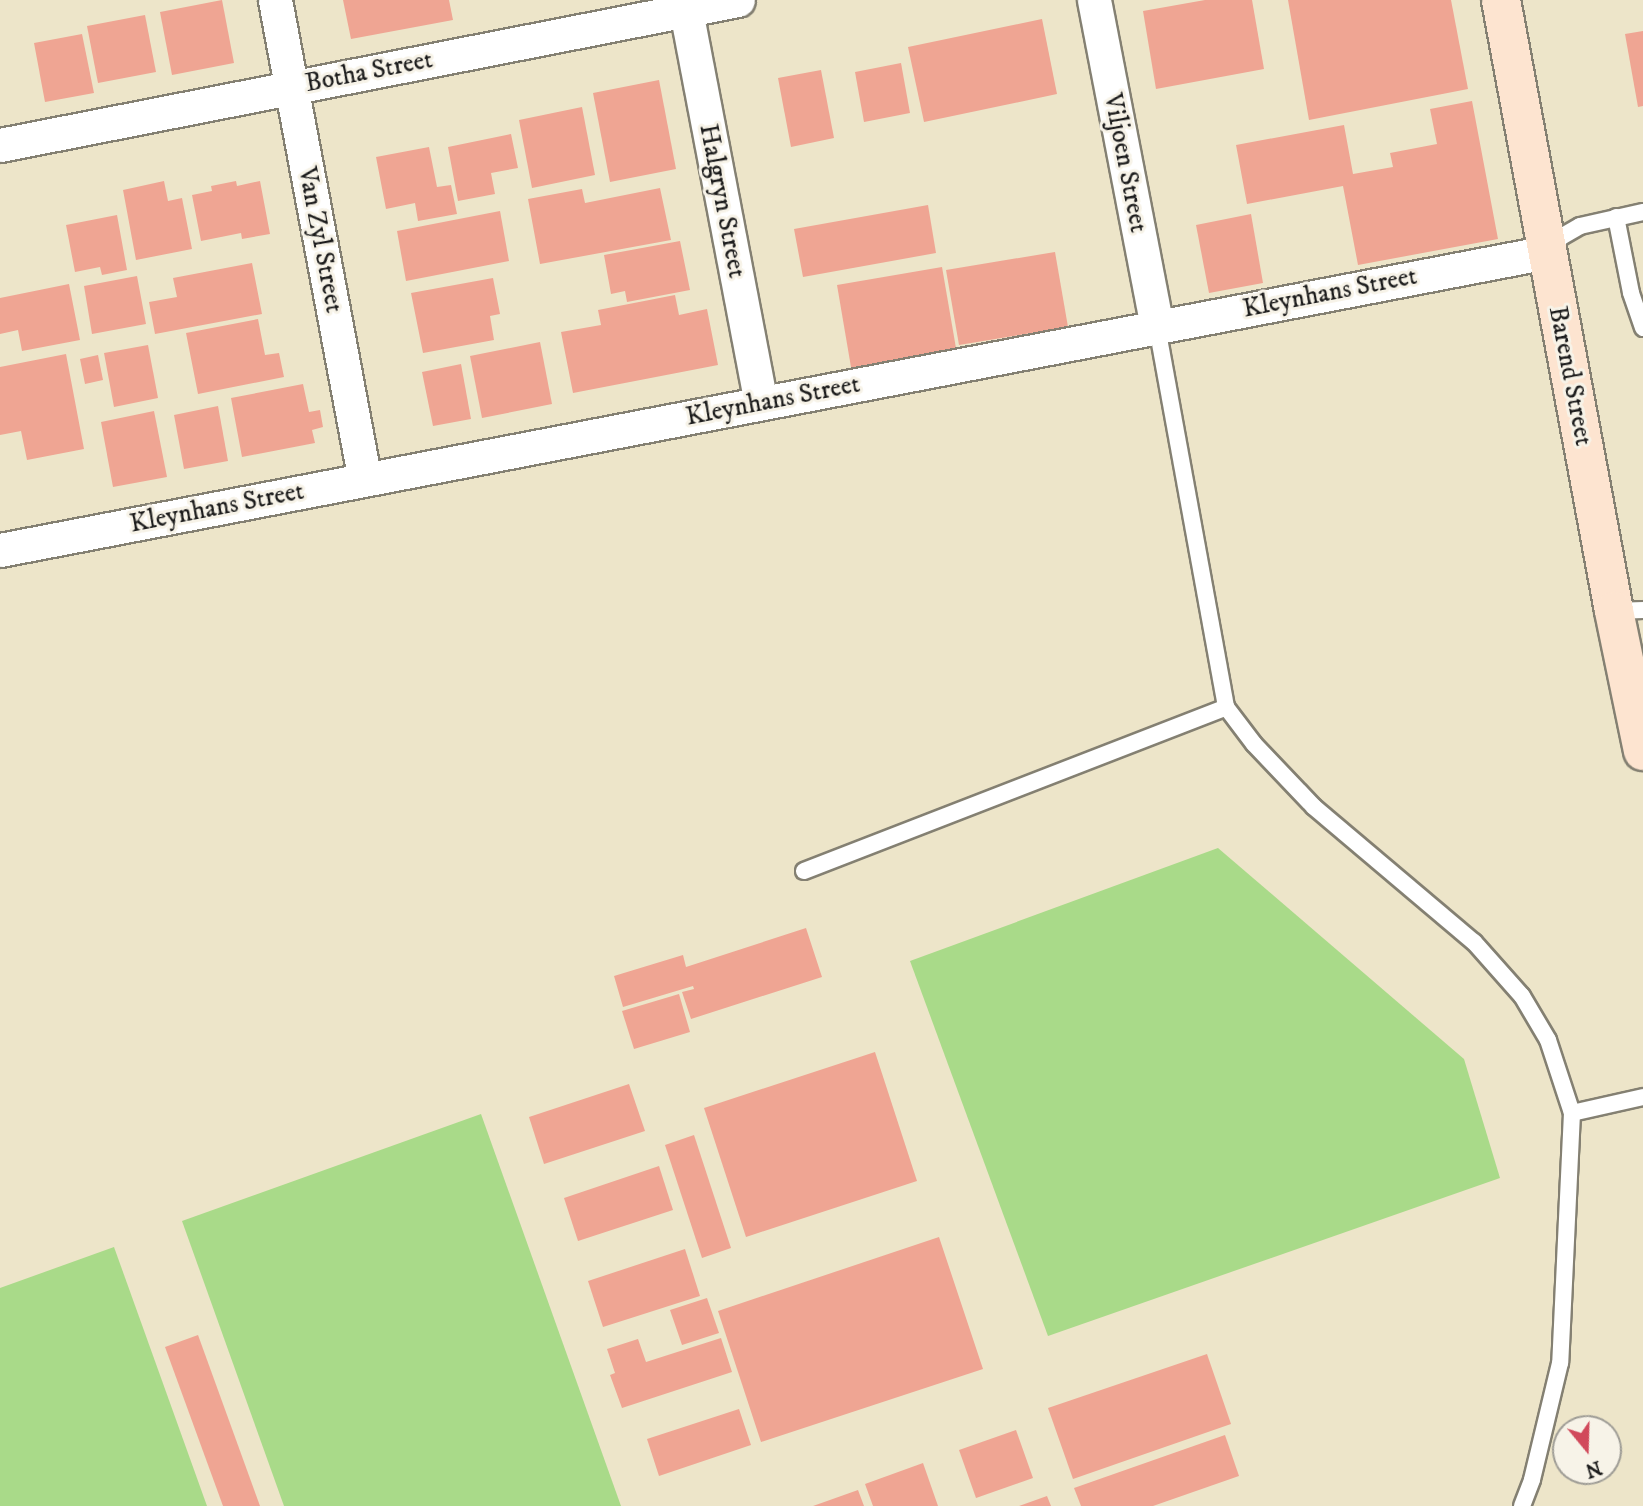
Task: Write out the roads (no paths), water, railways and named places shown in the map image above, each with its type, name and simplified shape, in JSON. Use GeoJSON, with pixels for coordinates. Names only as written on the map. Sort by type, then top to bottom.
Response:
{"type":"FeatureCollection","features":[{"type":"Feature","properties":{"kind":"street","name":"Van Zyl Street"},"geometry":{"type":"LineString","coordinates":[[275,0],[365,479]]}},
{"type":"Feature","properties":{"kind":"street","name":"Botha Street"},"geometry":{"type":"LineString","coordinates":[[0,145],[292,88],[684,5],[738,0]]}},
{"type":"Feature","properties":{"kind":"street","name":"Viljoen Street"},"geometry":{"type":"LineString","coordinates":[[1094,0],[1157,327]]}},
{"type":"Feature","properties":{"kind":"street","name":"Barend Street"},"geometry":{"type":"LineString","coordinates":[[1501,0],[1547,251],[1628,610],[1643,751]]}},
{"type":"Feature","properties":{"kind":"street","name":"Halgryn Street"},"geometry":{"type":"LineString","coordinates":[[684,5],[761,403]]}},
{"type":"Feature","properties":{"kind":"street","name":"Kleynhans Street"},"geometry":{"type":"LineString","coordinates":[[0,550],[1547,251]]}},
{"type":"Feature","properties":{"kind":"lane"},"geometry":{"type":"LineString","coordinates":[[1547,251],[1561,237],[1580,226],[1643,212]]}},
{"type":"Feature","properties":{"kind":"lane"},"geometry":{"type":"LineString","coordinates":[[1616,217],[1631,293],[1643,328]]}},
{"type":"Feature","properties":{"kind":"lane"},"geometry":{"type":"LineString","coordinates":[[1157,327],[1226,707],[1254,744],[1314,807],[1474,942],[1522,996],[1548,1040],[1572,1113],[1560,1363],[1532,1479],[1522,1506]]}},
{"type":"Feature","properties":{"kind":"lane"},"geometry":{"type":"LineString","coordinates":[[804,871],[1226,707]]}},
{"type":"Feature","properties":{"kind":"lane"},"geometry":{"type":"LineString","coordinates":[[1572,1113],[1643,1097]]}}]}
